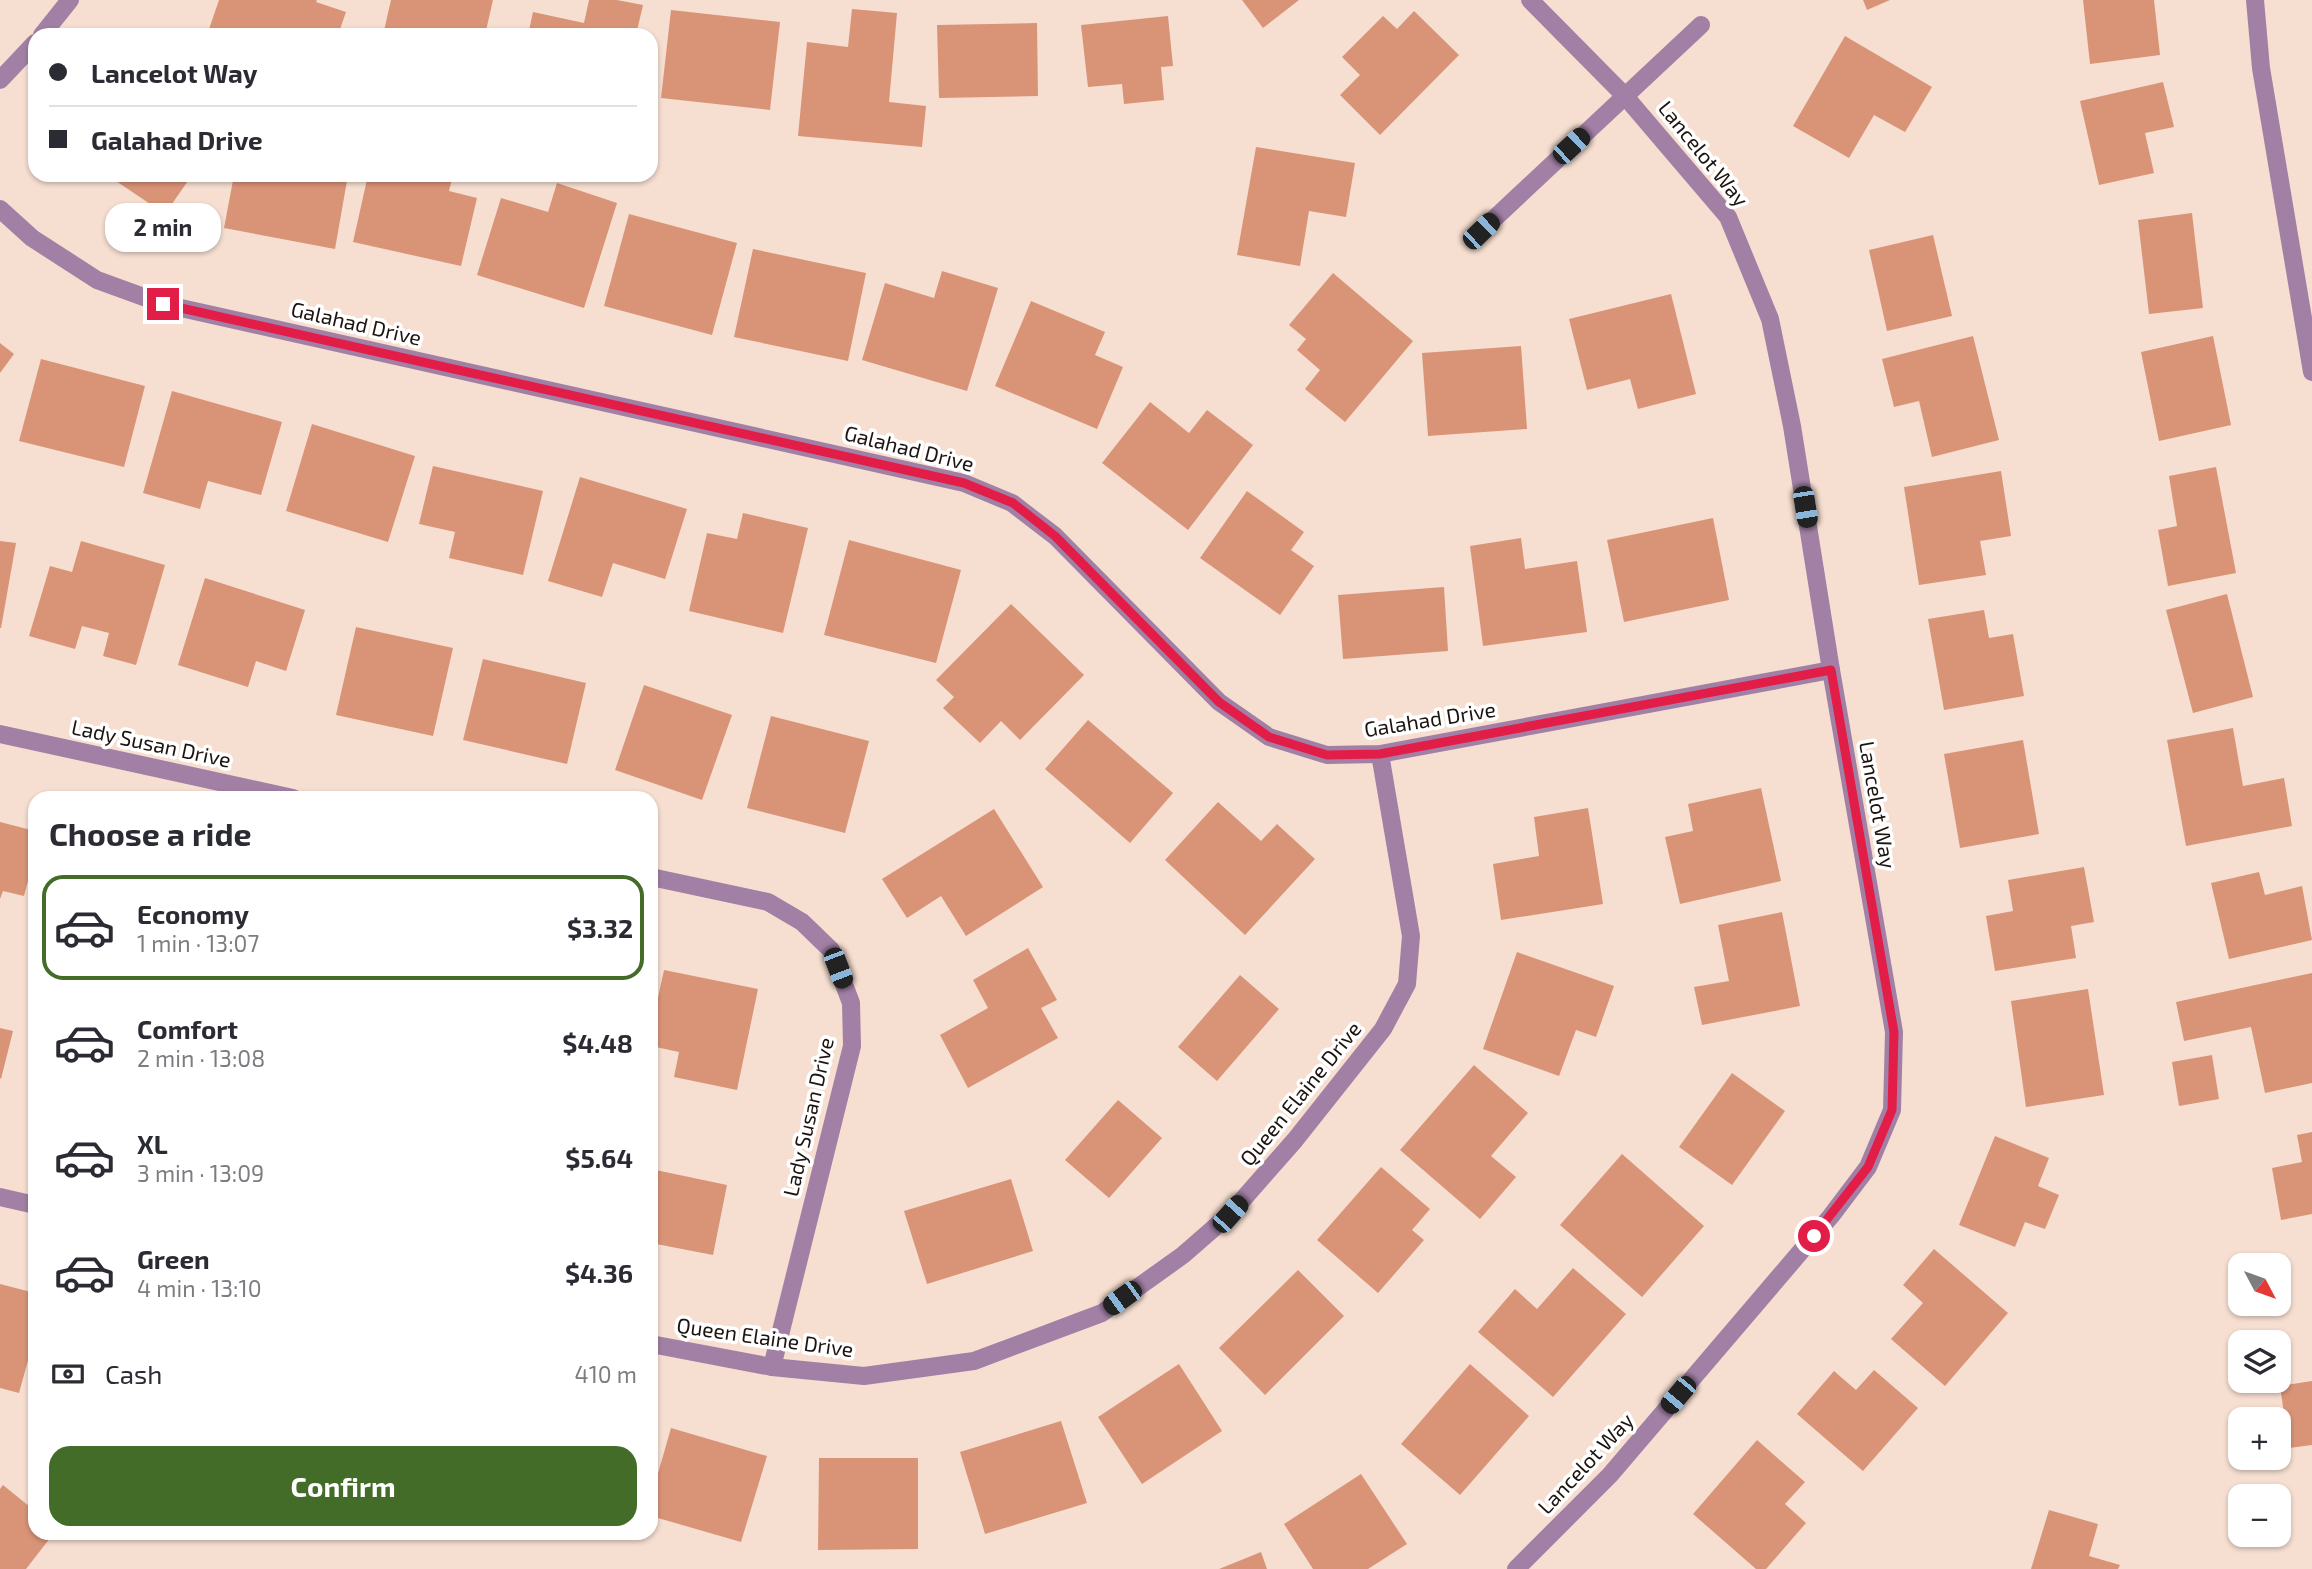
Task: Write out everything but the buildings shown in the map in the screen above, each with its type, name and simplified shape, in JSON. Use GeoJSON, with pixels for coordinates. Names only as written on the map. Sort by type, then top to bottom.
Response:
{"type":"FeatureCollection","features":[{"type":"Feature","properties":{"kind":"street"},"geometry":{"type":"LineString","coordinates":[[48,28],[70,0]]}},
{"type":"Feature","properties":{"kind":"street","name":"Lancelot Way"},"geometry":{"type":"LineString","coordinates":[[1516,1569],[1611,1475],[1831,1216],[1868,1167],[1892,1110],[1894,1032],[1831,670],[1793,426],[1770,319],[1728,217],[1624,95],[1530,0]]}},
{"type":"Feature","properties":{"kind":"street"},"geometry":{"type":"LineString","coordinates":[[2255,0],[2261,68],[2312,372]]}},
{"type":"Feature","properties":{"kind":"street"},"geometry":{"type":"LineString","coordinates":[[1481,231],[1701,25]]}},
{"type":"Feature","properties":{"kind":"street"},"geometry":{"type":"LineString","coordinates":[[0,80],[28,50]]}},
{"type":"Feature","properties":{"kind":"street","name":"Galahad Drive"},"geometry":{"type":"LineString","coordinates":[[0,209],[32,238],[97,280],[163,304],[964,483],[1013,503],[1055,536],[1219,702],[1269,737],[1327,755],[1380,754],[1831,670]]}},
{"type":"Feature","properties":{"kind":"street","name":"Lady Susan Drive"},"geometry":{"type":"LineString","coordinates":[[0,734],[261,791]]}},
{"type":"Feature","properties":{"kind":"street","name":"Queen Elaine Drive"},"geometry":{"type":"LineString","coordinates":[[658,1345],[772,1367],[864,1376],[975,1361],[1102,1313],[1183,1255],[1230,1214],[1295,1140],[1383,1029],[1407,984],[1410,936],[1380,754]]}},
{"type":"Feature","properties":{"kind":"street","name":"Lady Susan Drive"},"geometry":{"type":"LineString","coordinates":[[658,878],[768,902],[802,922],[831,950],[851,1003],[852,1046],[772,1367]]}},
{"type":"Feature","properties":{"kind":"street"},"geometry":{"type":"LineString","coordinates":[[0,1197],[28,1203]]}},
{"type":"Feature","properties":{"kind":"route"},"geometry":{"type":"LineString","coordinates":[[163,304],[964,483],[1013,503],[1055,536],[1219,702],[1269,737],[1327,755],[1380,754],[1831,670],[1894,1032],[1892,1110],[1868,1167],[1814,1236]]}}]}
